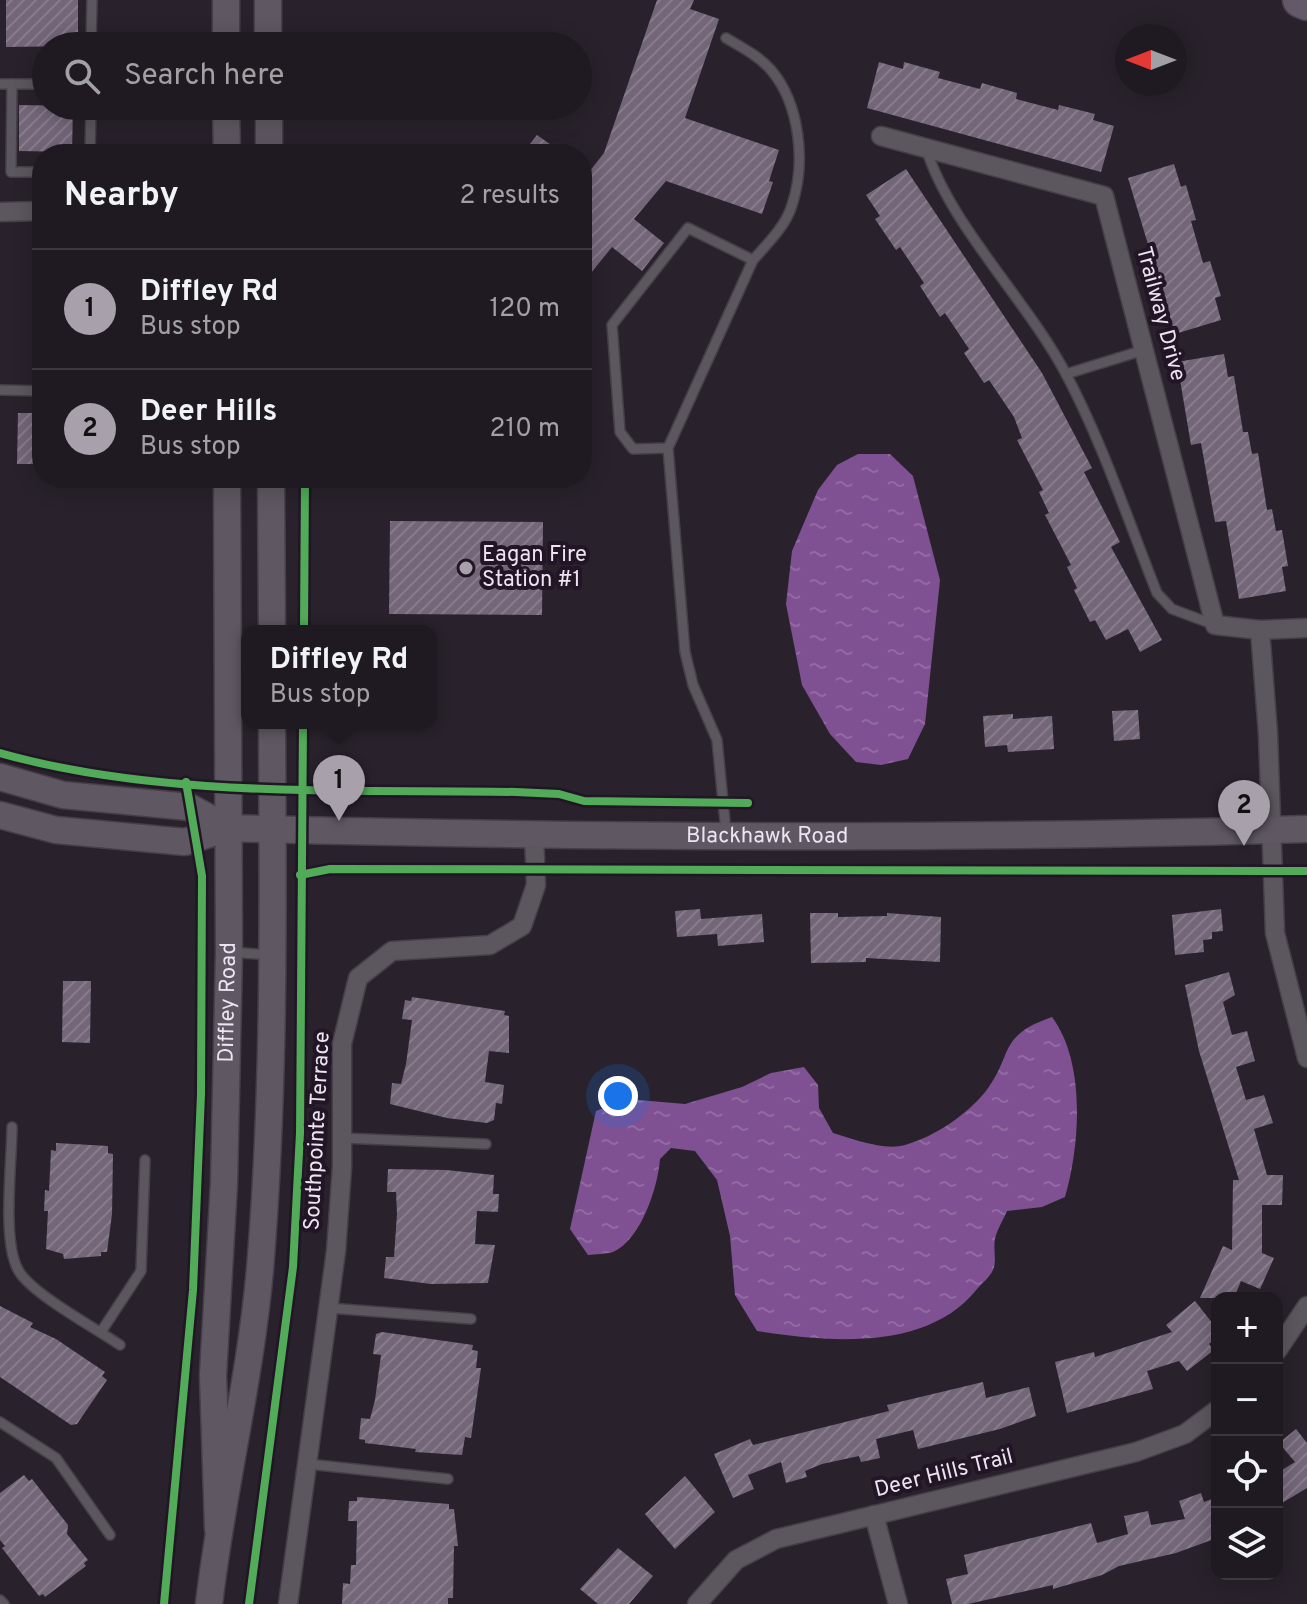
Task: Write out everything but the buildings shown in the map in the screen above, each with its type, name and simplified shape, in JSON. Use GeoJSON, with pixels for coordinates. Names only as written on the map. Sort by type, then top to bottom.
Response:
{"type":"FeatureCollection","features":[{"type":"Feature","properties":{"kind":"highway"},"geometry":{"type":"LineString","coordinates":[[1300,0],[1307,3]]}},
{"type":"Feature","properties":{"kind":"main road"},"geometry":{"type":"LineString","coordinates":[[226,0],[226,32]]}},
{"type":"Feature","properties":{"kind":"main road"},"geometry":{"type":"LineString","coordinates":[[268,0],[268,32]]}},
{"type":"Feature","properties":{"kind":"main road"},"geometry":{"type":"LineString","coordinates":[[226,120],[227,144]]}},
{"type":"Feature","properties":{"kind":"main road"},"geometry":{"type":"LineString","coordinates":[[269,120],[269,144]]}},
{"type":"Feature","properties":{"kind":"main road","name":"Diffley Road"},"geometry":{"type":"LineString","coordinates":[[218,1528],[213,1375],[225,1152],[229,952],[227,488]]}},
{"type":"Feature","properties":{"kind":"main road"},"geometry":{"type":"LineString","coordinates":[[271,488],[272,625]]}},
{"type":"Feature","properties":{"kind":"main road","name":"Diffley Road"},"geometry":{"type":"LineString","coordinates":[[209,1604],[218,1528],[248,1378],[260,1270],[269,1117],[273,955],[272,729]]}},
{"type":"Feature","properties":{"kind":"main road","name":"Blackhawk Road"},"geometry":{"type":"LineString","coordinates":[[0,777],[63,795],[189,807],[228,828]]}},
{"type":"Feature","properties":{"kind":"main road","name":"Blackhawk Road"},"geometry":{"type":"LineString","coordinates":[[0,815],[56,830],[185,842],[228,828],[726,836],[978,836],[1307,829]]}},
{"type":"Feature","properties":{"kind":"street","name":"Trailway Drive"},"geometry":{"type":"LineString","coordinates":[[881,136],[1104,196],[1215,625]]}},
{"type":"Feature","properties":{"kind":"street"},"geometry":{"type":"LineString","coordinates":[[0,212],[32,211]]}},
{"type":"Feature","properties":{"kind":"street"},"geometry":{"type":"LineString","coordinates":[[1215,625],[1260,630],[1307,628]]}},
{"type":"Feature","properties":{"kind":"street"},"geometry":{"type":"LineString","coordinates":[[1260,630],[1268,734],[1275,933],[1304,1035],[1307,1058]]}},
{"type":"Feature","properties":{"kind":"street","name":"Southpointe Terrace"},"geometry":{"type":"LineString","coordinates":[[288,1604],[336,1251],[342,1138],[342,1044],[358,978],[392,951],[490,945],[522,926],[536,885],[534,835]]}},
{"type":"Feature","properties":{"kind":"street"},"geometry":{"type":"LineString","coordinates":[[1283,1342],[1307,1306]]}},
{"type":"Feature","properties":{"kind":"street","name":"Deer Hills Trail"},"geometry":{"type":"LineString","coordinates":[[697,1604],[736,1560],[776,1539],[1136,1452],[1185,1434],[1211,1414]]}},
{"type":"Feature","properties":{"kind":"street"},"geometry":{"type":"LineString","coordinates":[[874,1515],[898,1604]]}},
{"type":"Feature","properties":{"kind":"lane"},"geometry":{"type":"LineString","coordinates":[[91,32],[92,0]]}},
{"type":"Feature","properties":{"kind":"lane"},"geometry":{"type":"LineString","coordinates":[[726,38],[770,69],[789,98],[796,127],[799,168],[792,207],[753,260],[668,448],[685,652],[693,685],[717,740],[726,836]]}},
{"type":"Feature","properties":{"kind":"lane"},"geometry":{"type":"LineString","coordinates":[[0,84],[32,84]]}},
{"type":"Feature","properties":{"kind":"lane"},"geometry":{"type":"LineString","coordinates":[[12,84],[11,172],[32,172]]}},
{"type":"Feature","properties":{"kind":"lane"},"geometry":{"type":"LineString","coordinates":[[90,144],[91,120]]}},
{"type":"Feature","properties":{"kind":"lane"},"geometry":{"type":"LineString","coordinates":[[926,148],[936,181],[1008,283],[1066,374],[1157,593],[1172,609],[1215,625]]}},
{"type":"Feature","properties":{"kind":"lane"},"geometry":{"type":"LineString","coordinates":[[668,448],[633,449],[620,432],[612,325],[688,228],[753,260]]}},
{"type":"Feature","properties":{"kind":"lane"},"geometry":{"type":"LineString","coordinates":[[1066,374],[1144,350]]}},
{"type":"Feature","properties":{"kind":"lane"},"geometry":{"type":"LineString","coordinates":[[0,390],[32,391]]}},
{"type":"Feature","properties":{"kind":"lane"},"geometry":{"type":"LineString","coordinates":[[229,952],[273,955]]}},
{"type":"Feature","properties":{"kind":"lane"},"geometry":{"type":"LineString","coordinates":[[12,1127],[5,1249],[19,1273],[36,1288],[120,1345]]}},
{"type":"Feature","properties":{"kind":"lane"},"geometry":{"type":"LineString","coordinates":[[342,1138],[486,1144]]}},
{"type":"Feature","properties":{"kind":"lane"},"geometry":{"type":"LineString","coordinates":[[101,1332],[141,1271],[145,1160]]}},
{"type":"Feature","properties":{"kind":"lane"},"geometry":{"type":"LineString","coordinates":[[329,1308],[471,1319]]}},
{"type":"Feature","properties":{"kind":"lane"},"geometry":{"type":"LineString","coordinates":[[0,1422],[56,1458],[110,1535]]}},
{"type":"Feature","properties":{"kind":"lane"},"geometry":{"type":"LineString","coordinates":[[308,1464],[448,1479]]}},
{"type":"Feature","properties":{"kind":"water"},"geometry":{"type":"Polygon","coordinates":[[[858,454],[890,454],[913,476],[940,580],[925,724],[908,759],[881,765],[856,762],[830,734],[802,685],[786,604],[792,551],[818,490],[837,465],[858,454]]]}},
{"type":"Feature","properties":{"kind":"water"},"geometry":{"type":"Polygon","coordinates":[[[1052,1017],[1070,1057],[1077,1105],[1074,1153],[1065,1197],[1042,1207],[1007,1211],[995,1239],[992,1273],[956,1309],[932,1324],[875,1338],[814,1338],[757,1331],[735,1295],[730,1236],[717,1180],[695,1151],[671,1148],[660,1159],[652,1198],[640,1225],[623,1246],[613,1252],[588,1255],[570,1229],[596,1111],[627,1099],[685,1104],[742,1087],[771,1073],[804,1067],[818,1085],[819,1108],[833,1133],[878,1145],[905,1145],[939,1130],[970,1108],[995,1078],[1014,1039],[1022,1031],[1052,1017]]]}},
{"type":"Feature","properties":{"kind":"cycle path"},"geometry":{"type":"LineString","coordinates":[[304,625],[305,488]]}},
{"type":"Feature","properties":{"kind":"cycle path"},"geometry":{"type":"LineString","coordinates":[[249,1604],[293,1267],[300,1133],[303,729]]}},
{"type":"Feature","properties":{"kind":"cycle path"},"geometry":{"type":"LineString","coordinates":[[0,753],[62,768],[190,785],[256,789],[516,792],[559,794],[584,801],[748,803]]}},
{"type":"Feature","properties":{"kind":"cycle path"},"geometry":{"type":"LineString","coordinates":[[164,1604],[193,1290],[201,1094],[202,876],[186,782]]}},
{"type":"Feature","properties":{"kind":"cycle path"},"geometry":{"type":"LineString","coordinates":[[300,875],[330,869],[1307,871]]}},
{"type":"Feature","properties":{"kind":"place","name":"Eagan Fire Station #1"},"geometry":{"type":"Point","coordinates":[466,568]}},
{"type":"Feature","properties":{"kind":"place","name":"Diffley Rd"},"geometry":{"type":"Point","coordinates":[339,821]}},
{"type":"Feature","properties":{"kind":"place","name":"Deer Hills"},"geometry":{"type":"Point","coordinates":[1244,846]}}]}
